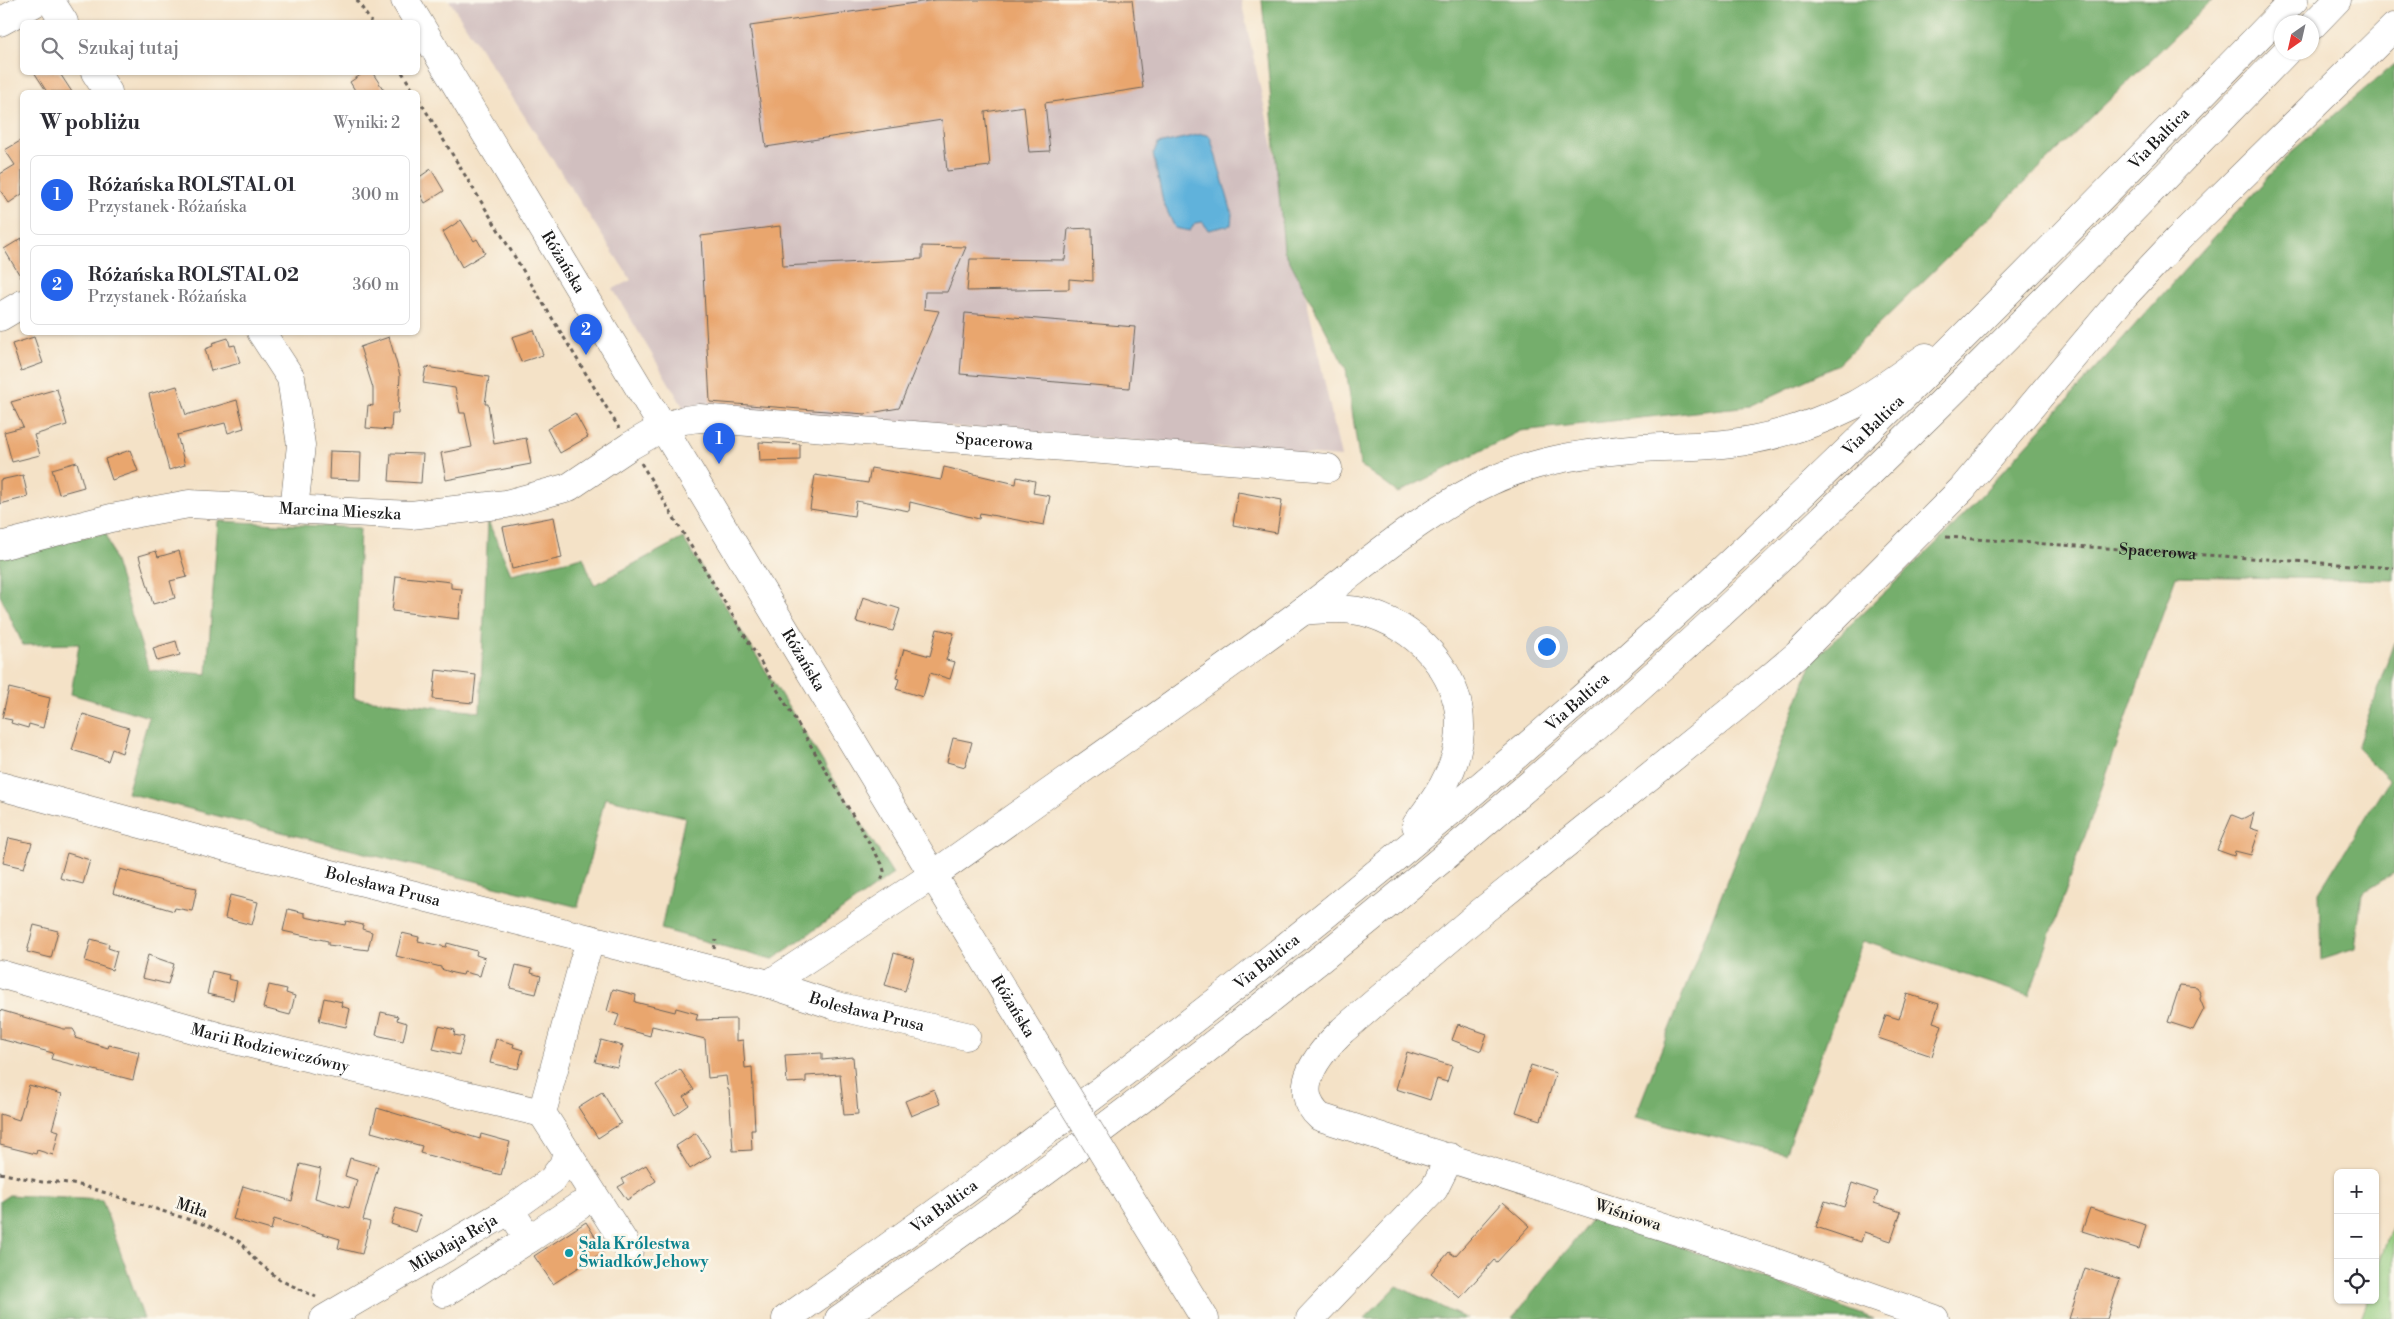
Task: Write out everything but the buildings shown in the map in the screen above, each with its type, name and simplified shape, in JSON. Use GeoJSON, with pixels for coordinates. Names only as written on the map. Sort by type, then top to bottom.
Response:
{"type":"FeatureCollection","features":[{"type":"Feature","properties":{"kind":"main road"},"geometry":{"type":"LineString","coordinates":[[0,22],[40,0]]}},
{"type":"Feature","properties":{"kind":"main road"},"geometry":{"type":"LineString","coordinates":[[50,0],[63,20]]}},
{"type":"Feature","properties":{"kind":"main road","name":"Różańska"},"geometry":{"type":"LineString","coordinates":[[405,0],[417,20]]}},
{"type":"Feature","properties":{"kind":"main road","name":"Via Baltica"},"geometry":{"type":"LineString","coordinates":[[786,1319],[907,1234],[1091,1100],[1211,1007],[1387,864],[1638,648],[1795,502],[1981,319],[2294,0]]}},
{"type":"Feature","properties":{"kind":"main road"},"geometry":{"type":"LineString","coordinates":[[2319,19],[2337,0]]}},
{"type":"Feature","properties":{"kind":"main road","name":"Różańska"},"geometry":{"type":"LineString","coordinates":[[420,25],[933,875],[1204,1319]]}},
{"type":"Feature","properties":{"kind":"main road"},"geometry":{"type":"LineString","coordinates":[[1924,528],[1962,489],[2125,295],[2177,240],[2394,27]]}},
{"type":"Feature","properties":{"kind":"main road","name":"Via Baltica"},"geometry":{"type":"LineString","coordinates":[[839,1319],[1025,1188],[1232,1030],[1420,877],[1590,732],[1668,663],[1849,492],[2014,331],[2278,60]]}},
{"type":"Feature","properties":{"kind":"main road"},"geometry":{"type":"LineString","coordinates":[[97,75],[107,90]]}},
{"type":"Feature","properties":{"kind":"main road"},"geometry":{"type":"LineString","coordinates":[[0,317],[20,305]]}},
{"type":"Feature","properties":{"kind":"main road"},"geometry":{"type":"LineString","coordinates":[[769,984],[933,875],[1303,611],[1424,520],[1469,491],[1524,468],[1595,453],[1719,445],[1750,440],[1816,422],[1857,403],[1981,319]]}},
{"type":"Feature","properties":{"kind":"main road"},"geometry":{"type":"LineString","coordinates":[[263,335],[291,378],[301,444],[294,510]]}},
{"type":"Feature","properties":{"kind":"main road","name":"Spacerowa"},"geometry":{"type":"LineString","coordinates":[[663,427],[684,420],[699,418],[1328,468]]}},
{"type":"Feature","properties":{"kind":"main road","name":"Marcina Mieszka"},"geometry":{"type":"LineString","coordinates":[[0,546],[111,518],[190,504],[411,515],[506,504],[569,487],[630,446],[663,427]]}},
{"type":"Feature","properties":{"kind":"main road","name":"Wiśniowa"},"geometry":{"type":"LineString","coordinates":[[1924,528],[1797,655],[1480,913],[1333,1040],[1306,1083],[1307,1101],[1312,1110],[1320,1117],[1768,1260],[1935,1319]]}},
{"type":"Feature","properties":{"kind":"main road"},"geometry":{"type":"LineString","coordinates":[[1303,611],[1329,608],[1371,614],[1398,628],[1422,644],[1436,658],[1446,672],[1455,694],[1460,724],[1459,743],[1448,778],[1437,798],[1387,864]]}},
{"type":"Feature","properties":{"kind":"main road","name":"Bolesława Prusa"},"geometry":{"type":"LineString","coordinates":[[0,786],[252,854],[769,984],[833,1005],[966,1036]]}},
{"type":"Feature","properties":{"kind":"main road"},"geometry":{"type":"LineString","coordinates":[[591,939],[542,1113],[629,1250]]}},
{"type":"Feature","properties":{"kind":"main road","name":"Marii Rodziewiczówny"},"geometry":{"type":"LineString","coordinates":[[0,974],[217,1036],[542,1113]]}},
{"type":"Feature","properties":{"kind":"main road","name":"Mikołaja Reja"},"geometry":{"type":"LineString","coordinates":[[323,1309],[510,1210],[552,1180],[563,1165],[568,1153]]}},
{"type":"Feature","properties":{"kind":"main road"},"geometry":{"type":"LineString","coordinates":[[1310,1319],[1434,1188],[1450,1157]]}},
{"type":"Feature","properties":{"kind":"main road"},"geometry":{"type":"LineString","coordinates":[[444,1294],[579,1206]]}},
{"type":"Feature","properties":{"kind":"main road"},"geometry":{"type":"LineString","coordinates":[[510,1210],[529,1239]]}},
{"type":"Feature","properties":{"kind":"path"},"geometry":{"type":"LineString","coordinates":[[357,0],[370,20]]}},
{"type":"Feature","properties":{"kind":"path"},"geometry":{"type":"LineString","coordinates":[[404,75],[413,90]]}},
{"type":"Feature","properties":{"kind":"path"},"geometry":{"type":"LineString","coordinates":[[420,101],[882,864],[884,871],[880,885]]}},
{"type":"Feature","properties":{"kind":"path","name":"Spacerowa"},"geometry":{"type":"LineString","coordinates":[[1924,528],[1935,534],[1952,538],[2394,568]]}},
{"type":"Feature","properties":{"kind":"path","name":"Miła"},"geometry":{"type":"LineString","coordinates":[[0,1173],[42,1182],[61,1182],[84,1186],[209,1226],[242,1243],[252,1257],[280,1280],[323,1309]]}},
{"type":"Feature","properties":{"kind":"shaded area"},"geometry":{"type":"Polygon","coordinates":[[[449,0],[1241,0],[1341,457],[896,422],[685,410],[613,289],[631,280],[449,0]]]}},
{"type":"Feature","properties":{"kind":"green space"},"geometry":{"type":"Polygon","coordinates":[[[1262,0],[2212,0],[1836,366],[1750,406],[1520,431],[1398,493],[1360,465],[1346,369],[1284,250],[1262,0]]]}},
{"type":"Feature","properties":{"kind":"green space"},"geometry":{"type":"Polygon","coordinates":[[[2394,64],[2394,580],[2176,576],[2029,996],[1863,941],[1785,1154],[1635,1117],[1813,660],[1948,532],[2291,152],[2394,64]]]}},
{"type":"Feature","properties":{"kind":"green space"},"geometry":{"type":"Polygon","coordinates":[[[218,521],[360,528],[354,698],[480,712],[488,521],[511,574],[583,557],[594,585],[683,538],[893,874],[772,960],[661,929],[685,817],[605,798],[578,907],[127,793],[149,717],[71,694],[79,644],[23,645],[0,595],[0,553],[106,533],[149,670],[207,674],[218,521]]]}},
{"type":"Feature","properties":{"kind":"green space"},"geometry":{"type":"Polygon","coordinates":[[[2394,642],[2394,873],[2362,893],[2355,949],[2321,960],[2319,892],[2389,780],[2357,748],[2394,642]]]}},
{"type":"Feature","properties":{"kind":"green space"},"geometry":{"type":"Polygon","coordinates":[[[9,1195],[102,1200],[144,1319],[0,1319],[0,1201],[9,1195]]]}},
{"type":"Feature","properties":{"kind":"green space"},"geometry":{"type":"Polygon","coordinates":[[[1595,1215],[1874,1319],[1512,1319],[1595,1215]]]}},
{"type":"Feature","properties":{"kind":"green space"},"geometry":{"type":"Polygon","coordinates":[[[2394,1222],[2394,1319],[2361,1319],[2367,1304],[2379,1304],[2379,1265],[2394,1222]]]}},
{"type":"Feature","properties":{"kind":"green space"},"geometry":{"type":"Polygon","coordinates":[[[1397,1286],[1467,1319],[1364,1319],[1397,1286]]]}},
{"type":"Feature","properties":{"kind":"water"},"geometry":{"type":"Polygon","coordinates":[[[1202,134],[1210,136],[1232,213],[1231,225],[1208,230],[1203,222],[1195,223],[1190,231],[1175,228],[1163,202],[1153,154],[1158,144],[1202,134]]]}},
{"type":"Feature","properties":{"kind":"place","name":"Różańska ROLSTAL 02"},"geometry":{"type":"Point","coordinates":[586,355]}},
{"type":"Feature","properties":{"kind":"place","name":"Różańska ROLSTAL 01"},"geometry":{"type":"Point","coordinates":[719,464]}},
{"type":"Feature","properties":{"kind":"place","name":"Sala Królestwa Świadków Jehowy"},"geometry":{"type":"Point","coordinates":[569,1253]}}]}
